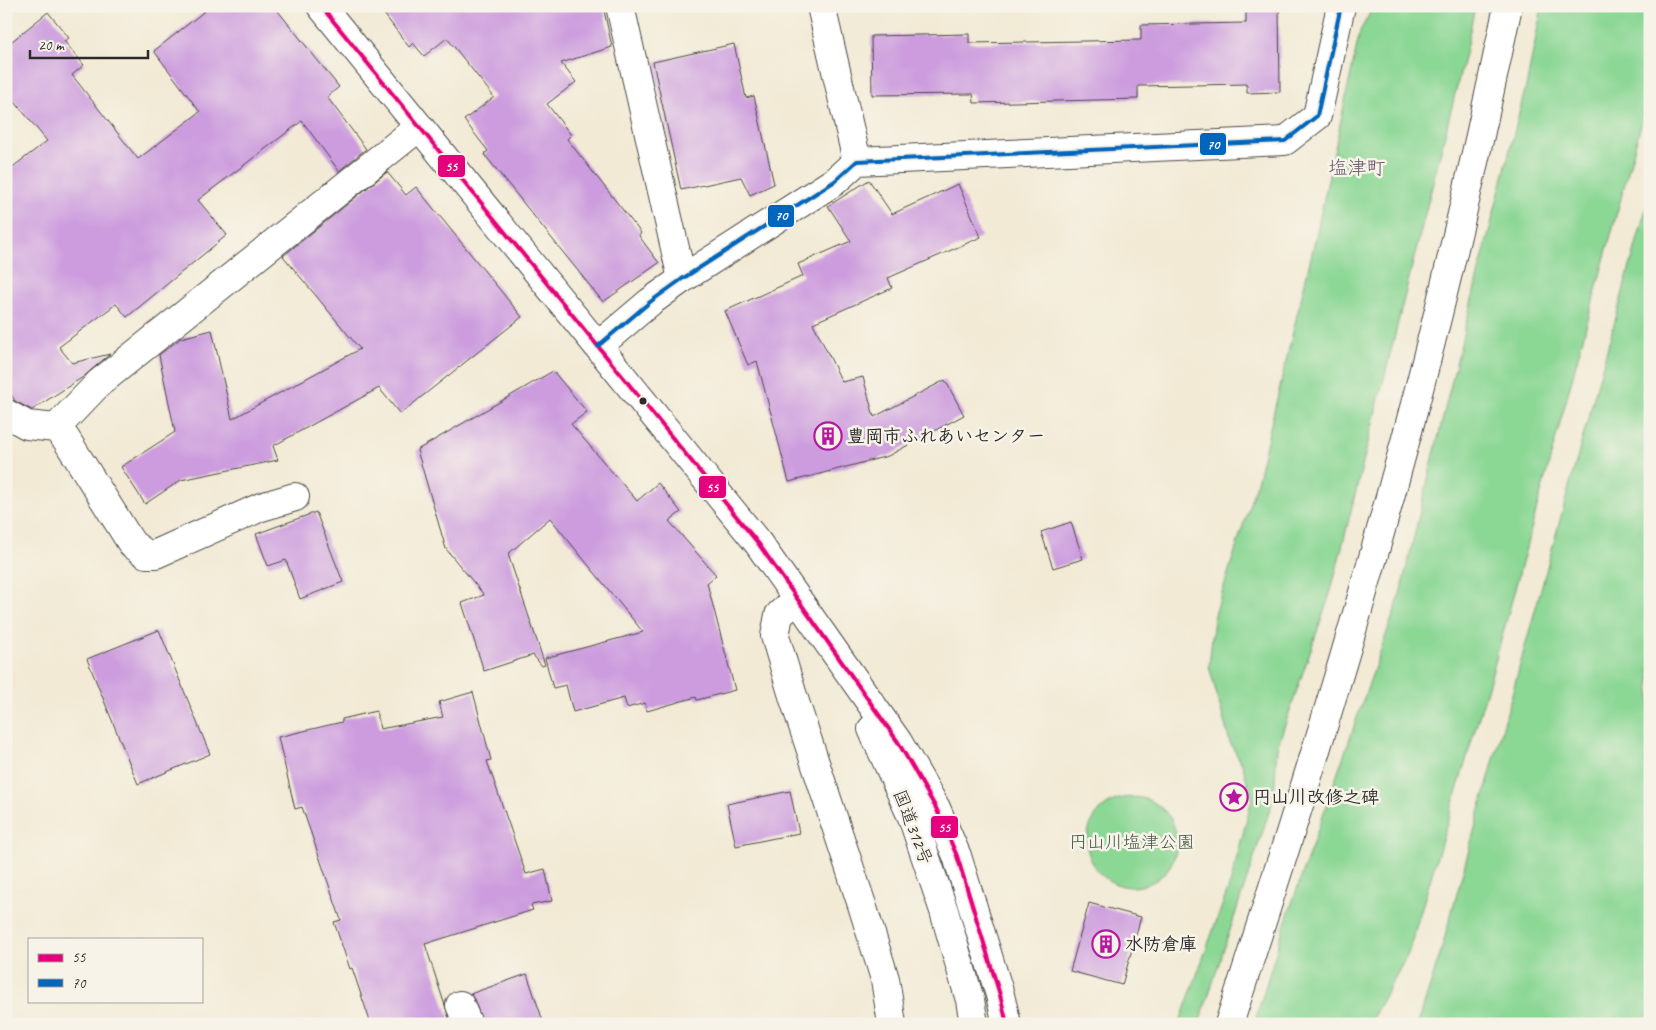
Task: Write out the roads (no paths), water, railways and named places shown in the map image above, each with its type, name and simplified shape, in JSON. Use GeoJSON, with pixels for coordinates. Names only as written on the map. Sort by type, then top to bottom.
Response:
{"type":"FeatureCollection","features":[{"type":"Feature","properties":{"kind":"main road","name":"国道312号"},"geometry":{"type":"LineString","coordinates":[[321,6],[758,543],[898,742],[936,808],[957,856],[1000,995],[1006,1024]]}},
{"type":"Feature","properties":{"kind":"main road"},"geometry":{"type":"LineString","coordinates":[[620,6],[682,279]]}},
{"type":"Feature","properties":{"kind":"main road"},"geometry":{"type":"LineString","coordinates":[[821,6],[857,161]]}},
{"type":"Feature","properties":{"kind":"main road"},"geometry":{"type":"LineString","coordinates":[[598,346],[650,302],[682,279],[835,181],[857,161],[1285,141],[1317,116],[1341,6]]}},
{"type":"Feature","properties":{"kind":"main road"},"geometry":{"type":"LineString","coordinates":[[1229,1024],[1306,784],[1377,546],[1427,356],[1480,141],[1508,6]]}},
{"type":"Feature","properties":{"kind":"main road"},"geometry":{"type":"LineString","coordinates":[[56,428],[99,383],[419,127]]}},
{"type":"Feature","properties":{"kind":"main road"},"geometry":{"type":"LineString","coordinates":[[7,414],[27,426],[56,428],[66,439],[132,544],[146,554],[156,554],[260,507],[295,497]]}},
{"type":"Feature","properties":{"kind":"main road"},"geometry":{"type":"LineString","coordinates":[[797,599],[778,615],[775,636],[873,942],[884,979],[892,1024]]}},
{"type":"Feature","properties":{"kind":"main road","name":"国道312号"},"geometry":{"type":"LineString","coordinates":[[844,666],[912,817],[944,911],[970,1000],[974,1024]]}},
{"type":"Feature","properties":{"kind":"place","name":"豊岡市ふれあいセンター"},"geometry":{"type":"Point","coordinates":[828,436]}},
{"type":"Feature","properties":{"kind":"place","name":"円山川改修之碑"},"geometry":{"type":"Point","coordinates":[1234,797]}},
{"type":"Feature","properties":{"kind":"place","name":"水防倉庫"},"geometry":{"type":"Point","coordinates":[1106,944]}},
{"type":"Feature","properties":{"kind":"district","name":"塩津町"},"geometry":{"type":"Point","coordinates":[1357,168]}},
{"type":"Feature","properties":{"kind":"park label","name":"円山川塩津公園"},"geometry":{"type":"Point","coordinates":[1132,842]}}]}
